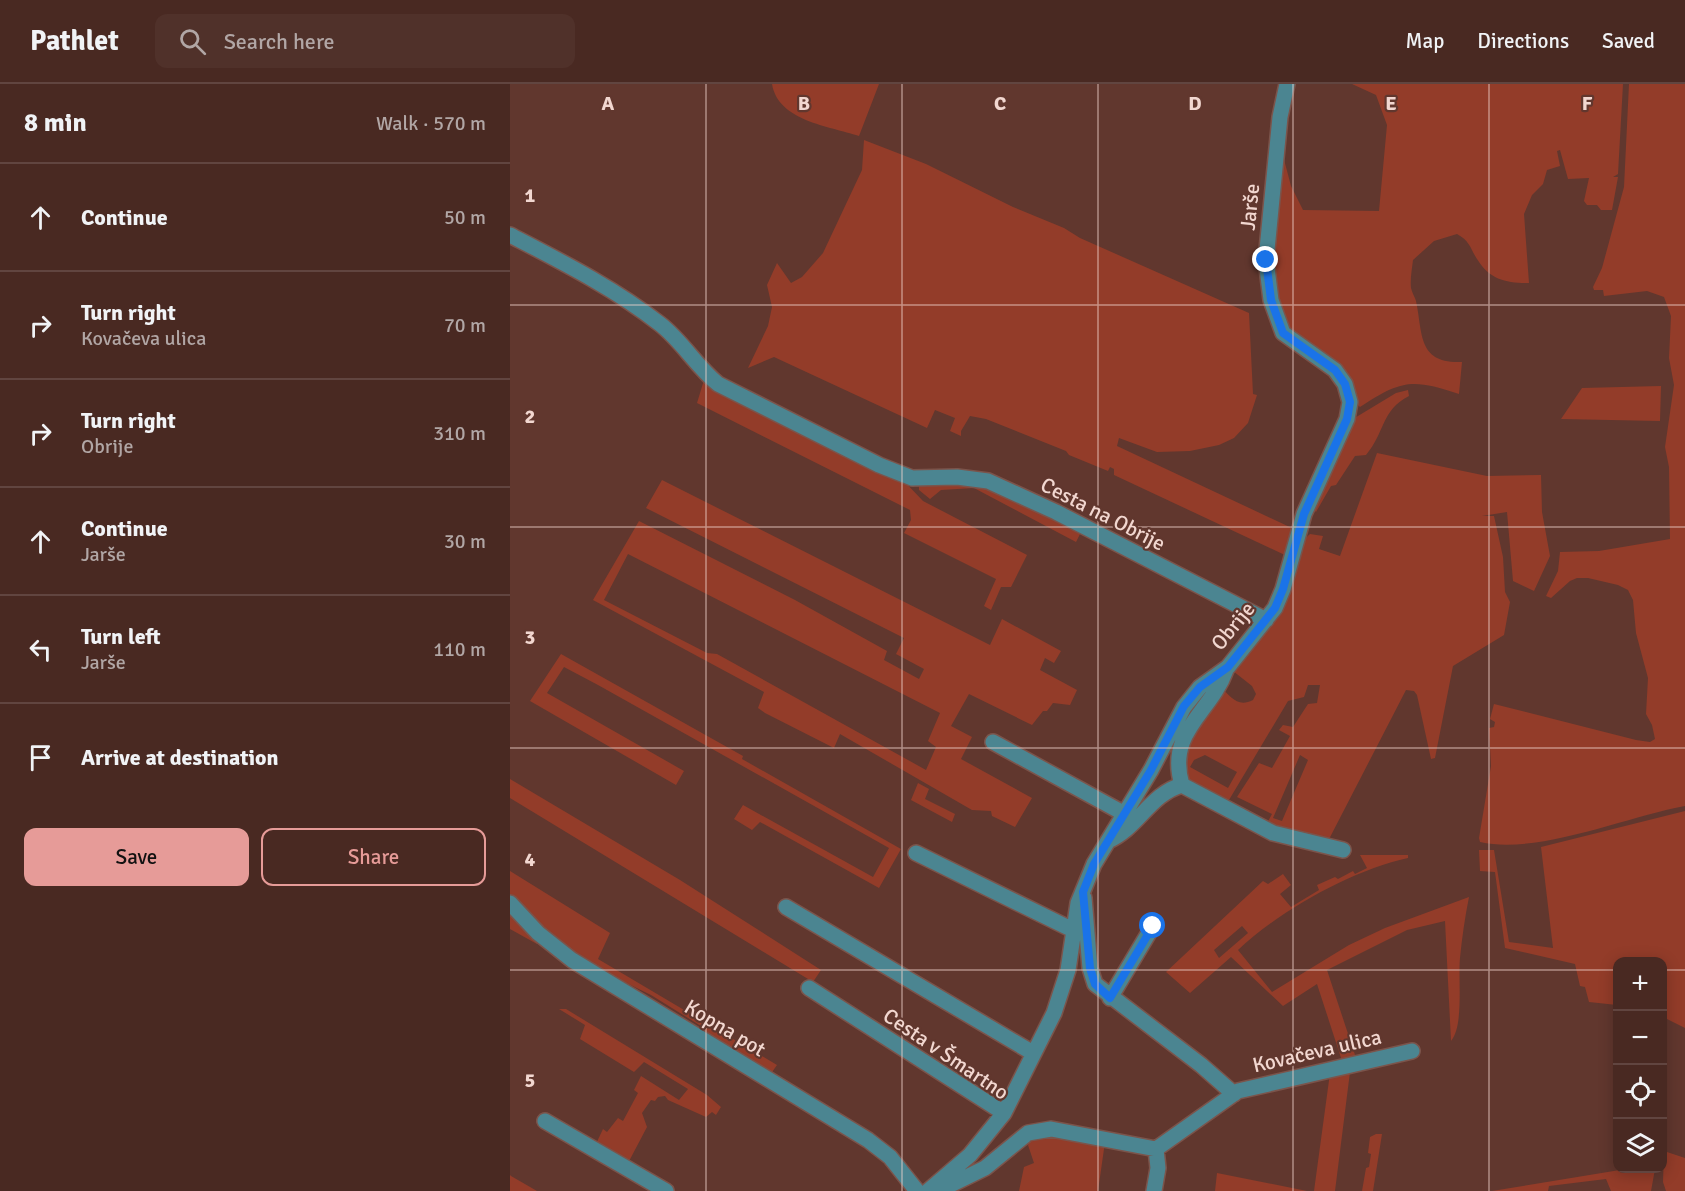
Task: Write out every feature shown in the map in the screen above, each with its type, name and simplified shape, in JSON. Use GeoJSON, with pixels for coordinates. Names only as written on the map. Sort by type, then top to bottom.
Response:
{"type":"FeatureCollection","features":[{"type":"Feature","properties":{"kind":"street","name":"Jarše"},"geometry":{"type":"LineString","coordinates":[[1287,84],[1280,117],[1266,260],[1271,300],[1283,333],[1335,370],[1345,384],[1350,402],[1347,419],[1335,442]]}},
{"type":"Feature","properties":{"kind":"street","name":"Cesta na Obrije"},"geometry":{"type":"LineString","coordinates":[[510,235],[598,282],[662,326],[704,373],[718,384],[879,465],[912,478],[957,477],[988,481],[1056,512],[1266,620]]}},
{"type":"Feature","properties":{"kind":"street","name":"Obrije"},"geometry":{"type":"LineString","coordinates":[[1004,1113],[1054,1013],[1068,970],[1072,930],[1083,892],[1106,842],[1151,770],[1184,706],[1200,687],[1228,667],[1266,620],[1281,596],[1304,514],[1335,442]]}},
{"type":"Feature","properties":{"kind":"street"},"geometry":{"type":"LineString","coordinates":[[1182,785],[1178,765],[1182,742],[1220,685],[1228,667]]}},
{"type":"Feature","properties":{"kind":"street"},"geometry":{"type":"LineString","coordinates":[[993,742],[1124,813]]}},
{"type":"Feature","properties":{"kind":"street"},"geometry":{"type":"LineString","coordinates":[[1106,842],[1120,836],[1165,791],[1182,785],[1273,833],[1343,850]]}},
{"type":"Feature","properties":{"kind":"street"},"geometry":{"type":"LineString","coordinates":[[916,853],[1072,930]]}},
{"type":"Feature","properties":{"kind":"street","name":"Kovačeva ulica"},"geometry":{"type":"LineString","coordinates":[[1083,892],[1090,968],[1095,984],[1110,998],[1201,1065],[1234,1094]]}},
{"type":"Feature","properties":{"kind":"street","name":"Kopna pot"},"geometry":{"type":"LineString","coordinates":[[510,903],[538,933],[572,960],[868,1140],[890,1158],[917,1191]]}},
{"type":"Feature","properties":{"kind":"street","name":"Cesta v Šmartno"},"geometry":{"type":"LineString","coordinates":[[786,907],[1033,1053]]}},
{"type":"Feature","properties":{"kind":"street"},"geometry":{"type":"LineString","coordinates":[[1110,998],[1153,926]]}},
{"type":"Feature","properties":{"kind":"street","name":"Cesta v Šmartno"},"geometry":{"type":"LineString","coordinates":[[809,988],[1004,1113],[976,1149],[928,1191]]}},
{"type":"Feature","properties":{"kind":"street","name":"Kovačeva ulica"},"geometry":{"type":"LineString","coordinates":[[1156,1149],[1234,1094],[1412,1051]]}},
{"type":"Feature","properties":{"kind":"street"},"geometry":{"type":"LineString","coordinates":[[545,1121],[666,1191]]}},
{"type":"Feature","properties":{"kind":"street"},"geometry":{"type":"LineString","coordinates":[[938,1191],[984,1168],[1028,1133],[1051,1129],[1156,1149],[1158,1167],[1154,1191]]}},
{"type":"Feature","properties":{"kind":"shaded area"},"geometry":{"type":"Polygon","coordinates":[[[772,84],[879,84],[859,136],[820,125],[794,114],[776,96],[772,84]]]}},
{"type":"Feature","properties":{"kind":"shaded area"},"geometry":{"type":"Polygon","coordinates":[[[1352,84],[1623,84],[1618,174],[1613,177],[1618,177],[1612,210],[1601,210],[1597,205],[1587,205],[1584,201],[1589,178],[1568,179],[1560,150],[1557,151],[1560,166],[1547,170],[1543,184],[1532,195],[1524,214],[1529,283],[1506,281],[1487,272],[1467,242],[1457,234],[1434,241],[1413,260],[1411,288],[1425,344],[1437,358],[1462,362],[1459,394],[1429,385],[1407,384],[1386,391],[1360,407],[1355,401],[1348,379],[1334,365],[1294,336],[1280,312],[1275,291],[1273,242],[1281,148],[1291,186],[1303,210],[1379,211],[1387,125],[1376,95],[1352,84]]]}},
{"type":"Feature","properties":{"kind":"shaded area"},"geometry":{"type":"Polygon","coordinates":[[[1629,84],[1685,84],[1685,806],[1555,839],[1503,845],[1480,842],[1491,766],[1489,728],[1494,727],[1495,722],[1490,719],[1494,704],[1636,740],[1650,742],[1655,739],[1652,725],[1646,714],[1648,678],[1636,633],[1633,600],[1628,590],[1618,585],[1588,578],[1577,578],[1570,581],[1551,598],[1546,596],[1558,571],[1560,552],[1599,551],[1670,539],[1669,467],[1665,447],[1674,385],[1669,358],[1671,316],[1664,297],[1647,291],[1604,296],[1603,290],[1594,290],[1593,287],[1602,268],[1624,187],[1629,84]]]}},
{"type":"Feature","properties":{"kind":"shaded area"},"geometry":{"type":"Polygon","coordinates":[[[864,140],[926,164],[1013,207],[1064,228],[1080,238],[1249,313],[1253,394],[1257,395],[1248,423],[1234,438],[1219,445],[1190,451],[1157,452],[1119,438],[1117,446],[1294,529],[1287,556],[1114,475],[1114,469],[1110,467],[1108,471],[1069,455],[1066,451],[986,419],[970,416],[961,431],[961,436],[950,431],[955,418],[935,410],[927,428],[774,357],[748,368],[768,326],[772,307],[767,285],[777,263],[791,283],[802,277],[823,253],[862,170],[864,140]]]}},
{"type":"Feature","properties":{"kind":"shaded area"},"geometry":{"type":"Polygon","coordinates":[[[704,380],[902,479],[923,501],[1027,555],[1011,587],[1001,587],[991,610],[984,606],[996,579],[904,533],[911,520],[910,510],[697,403],[704,380]]]}},
{"type":"Feature","properties":{"kind":"shaded area"},"geometry":{"type":"Polygon","coordinates":[[[1661,386],[1660,421],[1561,419],[1582,388],[1661,386]]]}},
{"type":"Feature","properties":{"kind":"shaded area"},"geometry":{"type":"Polygon","coordinates":[[[1408,390],[1409,396],[1393,408],[1366,455],[1355,456],[1336,485],[1331,486],[1316,512],[1313,509],[1353,419],[1396,393],[1408,390]]]}},
{"type":"Feature","properties":{"kind":"shaded area"},"geometry":{"type":"Polygon","coordinates":[[[1377,453],[1487,476],[1541,475],[1542,512],[1550,556],[1534,591],[1513,581],[1507,512],[1482,516],[1494,516],[1503,557],[1505,592],[1510,602],[1504,635],[1453,666],[1435,758],[1431,759],[1417,695],[1414,691],[1406,690],[1326,845],[1265,827],[1272,814],[1237,797],[1259,763],[1272,768],[1290,736],[1279,730],[1283,725],[1293,727],[1308,704],[1317,703],[1320,685],[1308,685],[1304,697],[1288,701],[1226,805],[1189,783],[1183,746],[1220,687],[1238,702],[1253,700],[1256,694],[1252,686],[1233,671],[1260,630],[1301,542],[1310,534],[1323,536],[1319,549],[1340,556],[1377,453]],[[1205,755],[1194,760],[1190,767],[1228,788],[1237,772],[1205,755]],[[1300,755],[1273,818],[1282,821],[1308,760],[1300,755]]]}},
{"type":"Feature","properties":{"kind":"shaded area"},"geometry":{"type":"Polygon","coordinates":[[[662,480],[990,645],[1002,619],[1061,651],[1054,663],[1045,658],[1040,670],[1077,690],[1070,705],[1053,703],[1032,725],[969,694],[951,726],[972,737],[961,759],[1032,798],[1015,827],[992,816],[991,811],[972,810],[840,734],[834,748],[765,713],[758,708],[764,692],[593,600],[639,521],[795,600],[887,651],[884,660],[919,679],[924,669],[896,654],[904,638],[646,508],[662,480]],[[628,554],[604,600],[707,653],[717,654],[926,770],[936,747],[928,741],[940,713],[628,554]]]}},
{"type":"Feature","properties":{"kind":"shaded area"},"geometry":{"type":"Polygon","coordinates":[[[919,483],[979,484],[1082,530],[1076,542],[974,488],[941,490],[930,499],[919,490],[919,483]]]}},
{"type":"Feature","properties":{"kind":"shaded area"},"geometry":{"type":"Polygon","coordinates":[[[561,654],[743,756],[742,759],[901,849],[879,888],[760,822],[752,830],[734,819],[743,805],[873,877],[889,848],[598,685],[564,667],[547,693],[684,771],[676,785],[530,701],[561,654]]]}},
{"type":"Feature","properties":{"kind":"shaded area"},"geometry":{"type":"Polygon","coordinates":[[[510,779],[680,880],[821,970],[813,982],[510,798],[510,779]]]}},
{"type":"Feature","properties":{"kind":"shaded area"},"geometry":{"type":"Polygon","coordinates":[[[918,783],[929,789],[925,799],[955,814],[952,822],[911,800],[918,783]]]}},
{"type":"Feature","properties":{"kind":"shaded area"},"geometry":{"type":"Polygon","coordinates":[[[1685,811],[1685,1028],[1667,1019],[1667,957],[1613,957],[1613,1005],[1589,1002],[1585,987],[1580,986],[1575,964],[1505,948],[1495,872],[1480,871],[1479,850],[1494,850],[1509,942],[1553,948],[1541,847],[1685,811]]]}},
{"type":"Feature","properties":{"kind":"shaded area"},"geometry":{"type":"Polygon","coordinates":[[[1360,855],[1408,855],[1408,858],[1364,872],[1317,894],[1274,921],[1238,950],[1272,992],[1349,945],[1385,928],[1469,897],[1460,958],[1458,1025],[1451,1041],[1445,921],[1407,930],[1327,970],[1357,1061],[1343,1064],[1317,984],[1283,1006],[1231,957],[1190,993],[1166,972],[1263,881],[1268,884],[1283,874],[1291,885],[1280,894],[1291,907],[1319,890],[1317,885],[1335,877],[1338,879],[1353,871],[1355,874],[1367,868],[1360,855]],[[1242,926],[1214,950],[1219,958],[1248,933],[1242,926]]]}},
{"type":"Feature","properties":{"kind":"shaded area"},"geometry":{"type":"Polygon","coordinates":[[[510,871],[610,933],[598,959],[777,1065],[770,1075],[709,1038],[701,1026],[651,995],[589,965],[555,941],[510,896],[510,871]]]}},
{"type":"Feature","properties":{"kind":"shaded area"},"geometry":{"type":"Polygon","coordinates":[[[510,910],[538,938],[537,944],[510,929],[510,910]]]}},
{"type":"Feature","properties":{"kind":"shaded area"},"geometry":{"type":"Polygon","coordinates":[[[559,1009],[566,1009],[707,1095],[721,1107],[716,1115],[712,1112],[706,1117],[668,1100],[665,1096],[658,1097],[655,1101],[651,1100],[642,1113],[647,1127],[627,1165],[595,1146],[603,1129],[607,1132],[618,1118],[623,1121],[638,1093],[634,1090],[641,1076],[679,1100],[688,1089],[644,1062],[634,1072],[580,1039],[585,1025],[559,1009]]]}},
{"type":"Feature","properties":{"kind":"shaded area"},"geometry":{"type":"Polygon","coordinates":[[[1350,1072],[1335,1191],[1314,1191],[1330,1073],[1350,1072]]]}},
{"type":"Feature","properties":{"kind":"shaded area"},"geometry":{"type":"Polygon","coordinates":[[[1047,1133],[1105,1142],[1098,1191],[1019,1191],[1024,1167],[1034,1163],[1028,1145],[1032,1139],[1047,1133]]]}},
{"type":"Feature","properties":{"kind":"shaded area"},"geometry":{"type":"Polygon","coordinates":[[[1382,1134],[1373,1191],[1362,1191],[1371,1154],[1368,1153],[1370,1137],[1382,1134]]]}},
{"type":"Feature","properties":{"kind":"shaded area"},"geometry":{"type":"Polygon","coordinates":[[[1667,1152],[1685,1158],[1685,1191],[1666,1191],[1663,1173],[1667,1173],[1667,1152]]]}},
{"type":"Feature","properties":{"kind":"shaded area"},"geometry":{"type":"Polygon","coordinates":[[[1613,1171],[1613,1173],[1654,1173],[1651,1191],[1611,1191],[1606,1179],[1549,1186],[1548,1191],[1492,1191],[1613,1171]]]}},
{"type":"Feature","properties":{"kind":"shaded area"},"geometry":{"type":"Polygon","coordinates":[[[1217,1173],[1307,1191],[1215,1191],[1217,1173]]]}},
{"type":"Feature","properties":{"kind":"shaded area"},"geometry":{"type":"Polygon","coordinates":[[[511,1176],[537,1191],[510,1191],[511,1176]]]}},
{"type":"Feature","properties":{"kind":"route"},"geometry":{"type":"LineString","coordinates":[[1153,926],[1110,998],[1095,984],[1090,968],[1083,892],[1094,864],[1151,770],[1184,706],[1200,687],[1228,667],[1275,608],[1281,596],[1304,514],[1347,419],[1350,402],[1345,384],[1335,370],[1283,333],[1271,300],[1266,260]]}}]}
